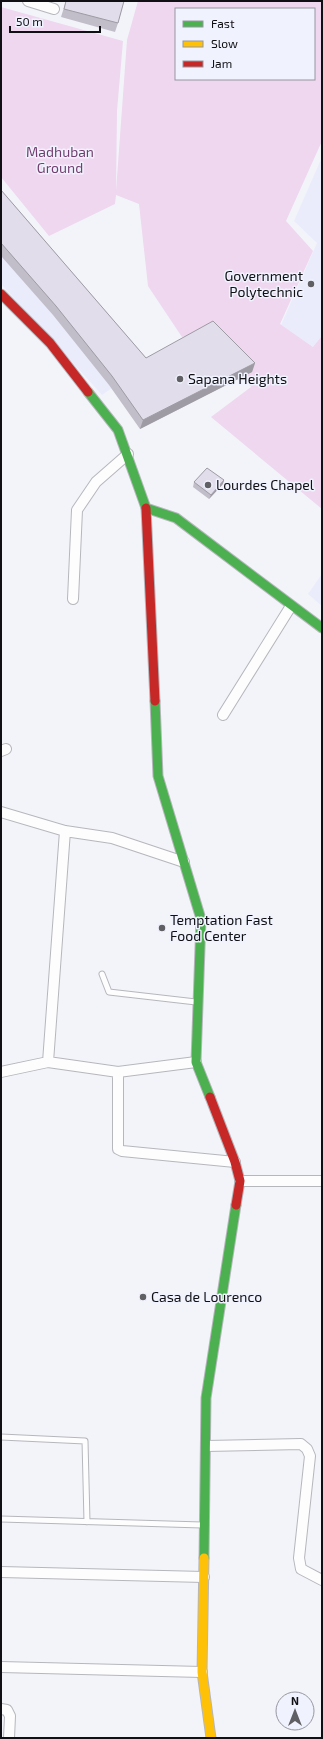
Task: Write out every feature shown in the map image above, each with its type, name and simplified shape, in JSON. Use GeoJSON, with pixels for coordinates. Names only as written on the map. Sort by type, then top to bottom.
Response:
{"type":"FeatureCollection","features":[{"type":"Feature","properties":{"kind":"main road"},"geometry":{"type":"LineString","coordinates":[[1,294],[50,344],[118,430],[128,454],[146,508],[158,776],[200,919],[196,1062],[235,1162],[240,1181],[206,1398],[202,1672],[211,1738]]}},
{"type":"Feature","properties":{"kind":"main road"},"geometry":{"type":"LineString","coordinates":[[146,508],[176,518],[322,628]]}},
{"type":"Feature","properties":{"kind":"street"},"geometry":{"type":"LineString","coordinates":[[28,1],[54,9]]}},
{"type":"Feature","properties":{"kind":"street"},"geometry":{"type":"LineString","coordinates":[[73,599],[77,510],[96,482],[128,454]]}},
{"type":"Feature","properties":{"kind":"street"},"geometry":{"type":"LineString","coordinates":[[223,715],[291,606]]}},
{"type":"Feature","properties":{"kind":"street"},"geometry":{"type":"LineString","coordinates":[[1,812],[65,831],[112,838],[184,862]]}},
{"type":"Feature","properties":{"kind":"street"},"geometry":{"type":"LineString","coordinates":[[48,1062],[65,831]]}},
{"type":"Feature","properties":{"kind":"street"},"geometry":{"type":"LineString","coordinates":[[1,1072],[48,1062],[118,1072],[196,1062]]}},
{"type":"Feature","properties":{"kind":"street"},"geometry":{"type":"LineString","coordinates":[[118,1072],[118,1148],[122,1151],[235,1162]]}},
{"type":"Feature","properties":{"kind":"street"},"geometry":{"type":"LineString","coordinates":[[240,1181],[322,1181]]}},
{"type":"Feature","properties":{"kind":"street"},"geometry":{"type":"LineString","coordinates":[[206,1446],[301,1444],[307,1449],[310,1456],[299,1558],[301,1569],[322,1580]]}},
{"type":"Feature","properties":{"kind":"street"},"geometry":{"type":"LineString","coordinates":[[1,1572],[204,1577]]}},
{"type":"Feature","properties":{"kind":"street"},"geometry":{"type":"LineString","coordinates":[[1,1667],[202,1672]]}},
{"type":"Feature","properties":{"kind":"street"},"geometry":{"type":"LineString","coordinates":[[1,1709],[7,1710],[10,1716],[9,1738]]}},
{"type":"Feature","properties":{"kind":"lane"},"geometry":{"type":"LineString","coordinates":[[102,974],[109,992],[197,1002]]}},
{"type":"Feature","properties":{"kind":"lane"},"geometry":{"type":"LineString","coordinates":[[1,1437],[84,1441],[87,1522]]}},
{"type":"Feature","properties":{"kind":"lane"},"geometry":{"type":"LineString","coordinates":[[1,1519],[205,1525]]}},
{"type":"Feature","properties":{"kind":"shaded area","name":"Government Polytechnic"},"geometry":{"type":"Polygon","coordinates":[[[322,157],[322,353],[281,325],[317,243],[294,221],[322,157]]]}},
{"type":"Feature","properties":{"kind":"shaded area"},"geometry":{"type":"Polygon","coordinates":[[[1,195],[146,364],[102,395],[1,284],[1,195]]]}},
{"type":"Feature","properties":{"kind":"shaded area"},"geometry":{"type":"Polygon","coordinates":[[[322,574],[322,606],[308,594],[322,574]]]}},
{"type":"Feature","properties":{"kind":"green space","name":"Madhuban Ground"},"geometry":{"type":"Polygon","coordinates":[[[138,1],[322,1],[322,141],[286,221],[313,251],[280,324],[313,347],[322,336],[322,509],[211,417],[251,387],[211,328],[182,337],[148,286],[139,204],[116,195],[115,204],[49,236],[1,177],[1,7],[123,41],[117,111],[116,191],[127,40],[138,1]]]}},
{"type":"Feature","properties":{"kind":"building"},"geometry":{"type":"Polygon","coordinates":[[[66,1],[124,1],[118,23],[64,9],[66,1]]]}},
{"type":"Feature","properties":{"kind":"building"},"geometry":{"type":"Polygon","coordinates":[[[1,190],[146,358],[213,321],[255,363],[143,420],[112,376],[56,306],[1,243],[1,190]]]}},
{"type":"Feature","properties":{"kind":"building","name":"Lourdes Chapel"},"geometry":{"type":"Polygon","coordinates":[[[207,468],[224,480],[211,495],[194,482],[207,468]]]}},
{"type":"Feature","properties":{"kind":"traffic: fast"},"geometry":{"type":"LineString","coordinates":[[88,392],[118,430],[146,508],[176,518],[322,628]]}},
{"type":"Feature","properties":{"kind":"traffic: fast"},"geometry":{"type":"LineString","coordinates":[[155,701],[158,776],[201,919],[196,1062],[210,1097]]}},
{"type":"Feature","properties":{"kind":"traffic: fast"},"geometry":{"type":"LineString","coordinates":[[204,1558],[206,1398],[236,1205]]}},
{"type":"Feature","properties":{"kind":"traffic: slow"},"geometry":{"type":"LineString","coordinates":[[204,1558],[202,1672],[211,1738]]}},
{"type":"Feature","properties":{"kind":"traffic: jam"},"geometry":{"type":"LineString","coordinates":[[1,294],[50,343],[88,392]]}},
{"type":"Feature","properties":{"kind":"traffic: jam"},"geometry":{"type":"LineString","coordinates":[[146,508],[155,701]]}},
{"type":"Feature","properties":{"kind":"traffic: jam"},"geometry":{"type":"LineString","coordinates":[[210,1097],[235,1162],[240,1181],[236,1205]]}},
{"type":"Feature","properties":{"kind":"place","name":"Government Polytechnic"},"geometry":{"type":"Point","coordinates":[311,284]}},
{"type":"Feature","properties":{"kind":"place","name":"Sapana Heights"},"geometry":{"type":"Point","coordinates":[180,379]}},
{"type":"Feature","properties":{"kind":"place","name":"Lourdes Chapel"},"geometry":{"type":"Point","coordinates":[208,485]}},
{"type":"Feature","properties":{"kind":"place","name":"Temptation Fast Food Center"},"geometry":{"type":"Point","coordinates":[162,928]}},
{"type":"Feature","properties":{"kind":"place","name":"Casa de Lourenco"},"geometry":{"type":"Point","coordinates":[143,1297]}}]}
